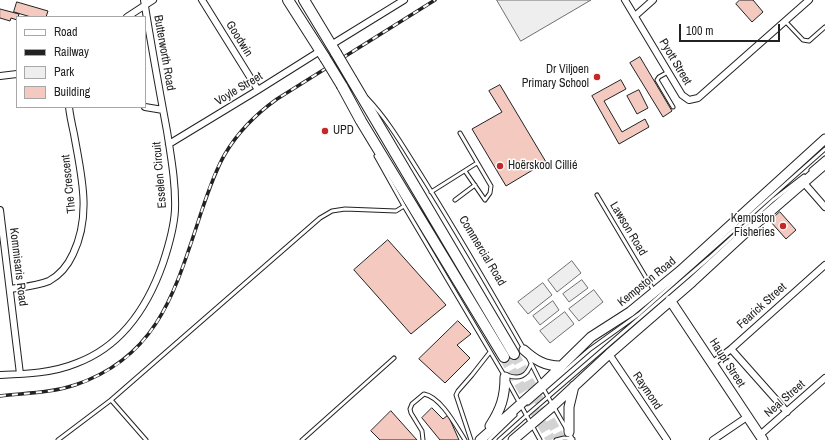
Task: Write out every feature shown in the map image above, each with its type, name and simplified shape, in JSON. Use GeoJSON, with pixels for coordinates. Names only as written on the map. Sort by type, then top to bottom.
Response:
{"type":"FeatureCollection","features":[{"type":"Feature","properties":{"kind":"main road"},"geometry":{"type":"LineString","coordinates":[[288,0],[342,86],[361,121],[504,357]]}},
{"type":"Feature","properties":{"kind":"main road","name":"Commercial Road"},"geometry":{"type":"LineString","coordinates":[[304,0],[514,354]]}},
{"type":"Feature","properties":{"kind":"main road","name":"Kempston Road"},"geometry":{"type":"LineString","coordinates":[[484,439],[543,387],[560,366],[591,337],[630,312],[680,272],[825,138]]}},
{"type":"Feature","properties":{"kind":"main road"},"geometry":{"type":"LineString","coordinates":[[514,440],[609,354],[825,164]]}},
{"type":"Feature","properties":{"kind":"main road","name":"Haupt Street"},"geometry":{"type":"LineString","coordinates":[[670,300],[713,363],[761,438]]}},
{"type":"Feature","properties":{"kind":"main road"},"geometry":{"type":"LineString","coordinates":[[524,350],[532,358],[542,364],[560,366]]}},
{"type":"Feature","properties":{"kind":"main road"},"geometry":{"type":"LineString","coordinates":[[484,439],[500,409],[505,392],[504,375]]}},
{"type":"Feature","properties":{"kind":"main road"},"geometry":{"type":"LineString","coordinates":[[572,437],[569,407],[574,386]]}},
{"type":"Feature","properties":{"kind":"street"},"geometry":{"type":"LineString","coordinates":[[128,16],[144,3],[153,0]]}},
{"type":"Feature","properties":{"kind":"street","name":"Goodwin"},"geometry":{"type":"LineString","coordinates":[[202,0],[258,90]]}},
{"type":"Feature","properties":{"kind":"street"},"geometry":{"type":"LineString","coordinates":[[334,49],[404,0]]}},
{"type":"Feature","properties":{"kind":"street","name":"Pyott Street"},"geometry":{"type":"LineString","coordinates":[[626,0],[682,95],[689,100],[698,98],[809,0]]}},
{"type":"Feature","properties":{"kind":"street"},"geometry":{"type":"LineString","coordinates":[[635,16],[653,0]]}},
{"type":"Feature","properties":{"kind":"street","name":"Butterworth Road"},"geometry":{"type":"LineString","coordinates":[[144,3],[163,110]]}},
{"type":"Feature","properties":{"kind":"street","name":"Voyle Street"},"geometry":{"type":"LineString","coordinates":[[169,144],[258,90],[322,55]]}},
{"type":"Feature","properties":{"kind":"street"},"geometry":{"type":"LineString","coordinates":[[0,76],[16,74]]}},
{"type":"Feature","properties":{"kind":"street"},"geometry":{"type":"LineString","coordinates":[[146,107],[163,110]]}},
{"type":"Feature","properties":{"kind":"street","name":"The Crescent"},"geometry":{"type":"LineString","coordinates":[[10,289],[38,285],[56,276],[70,261],[80,238],[84,209],[83,190],[69,108]]}},
{"type":"Feature","properties":{"kind":"street","name":"Esselen Circuit"},"geometry":{"type":"LineString","coordinates":[[0,375],[38,373],[77,363],[93,356],[125,330],[146,303],[160,272],[174,225],[175,192],[163,110]]}},
{"type":"Feature","properties":{"kind":"street"},"geometry":{"type":"LineString","coordinates":[[804,183],[825,207]]}},
{"type":"Feature","properties":{"kind":"street","name":"Kommisaris Road"},"geometry":{"type":"LineString","coordinates":[[0,210],[2,244],[10,289],[20,374]]}},
{"type":"Feature","properties":{"kind":"street","name":"Fearick Street"},"geometry":{"type":"LineString","coordinates":[[713,363],[731,349],[825,265]]}},
{"type":"Feature","properties":{"kind":"street"},"geometry":{"type":"LineString","coordinates":[[731,349],[787,412]]}},
{"type":"Feature","properties":{"kind":"street","name":"Raymond"},"geometry":{"type":"LineString","coordinates":[[609,354],[667,440]]}},
{"type":"Feature","properties":{"kind":"street","name":"Neal Street"},"geometry":{"type":"LineString","coordinates":[[761,438],[825,378]]}},
{"type":"Feature","properties":{"kind":"street"},"geometry":{"type":"LineString","coordinates":[[714,440],[747,417]]}},
{"type":"Feature","properties":{"kind":"lane"},"geometry":{"type":"LineString","coordinates":[[785,21],[806,42],[825,27]]}},
{"type":"Feature","properties":{"kind":"lane"},"geometry":{"type":"LineString","coordinates":[[668,72],[659,77],[657,80],[674,107]]}},
{"type":"Feature","properties":{"kind":"lane","name":"Commercial Road"},"geometry":{"type":"LineString","coordinates":[[353,82],[383,116],[453,227],[532,364],[553,406],[572,437]]}},
{"type":"Feature","properties":{"kind":"lane"},"geometry":{"type":"LineString","coordinates":[[361,121],[372,148]]}},
{"type":"Feature","properties":{"kind":"lane"},"geometry":{"type":"LineString","coordinates":[[460,133],[490,186],[491,190],[489,196],[485,200],[465,171]]}},
{"type":"Feature","properties":{"kind":"lane"},"geometry":{"type":"LineString","coordinates":[[543,387],[589,350],[639,314],[825,149]]}},
{"type":"Feature","properties":{"kind":"lane"},"geometry":{"type":"LineString","coordinates":[[375,154],[404,206],[527,414],[540,440]]}},
{"type":"Feature","properties":{"kind":"lane"},"geometry":{"type":"LineString","coordinates":[[499,440],[527,414],[709,258],[773,200],[825,158]]}},
{"type":"Feature","properties":{"kind":"lane"},"geometry":{"type":"LineString","coordinates":[[431,192],[477,163]]}},
{"type":"Feature","properties":{"kind":"lane"},"geometry":{"type":"LineString","coordinates":[[455,200],[475,185]]}},
{"type":"Feature","properties":{"kind":"lane","name":"Lawson Road"},"geometry":{"type":"LineString","coordinates":[[597,195],[655,292]]}},
{"type":"Feature","properties":{"kind":"lane"},"geometry":{"type":"LineString","coordinates":[[58,440],[111,400],[320,218],[332,211],[345,209],[396,211],[404,206]]}},
{"type":"Feature","properties":{"kind":"lane"},"geometry":{"type":"LineString","coordinates":[[471,440],[456,395],[490,352]]}},
{"type":"Feature","properties":{"kind":"lane"},"geometry":{"type":"LineString","coordinates":[[302,440],[394,358]]}},
{"type":"Feature","properties":{"kind":"lane"},"geometry":{"type":"LineString","coordinates":[[504,375],[521,377],[527,372],[532,364]]}},
{"type":"Feature","properties":{"kind":"lane"},"geometry":{"type":"LineString","coordinates":[[423,440],[422,431],[410,413],[410,409],[412,404],[424,394],[432,397],[447,412],[466,440]]}},
{"type":"Feature","properties":{"kind":"lane"},"geometry":{"type":"LineString","coordinates":[[111,400],[146,440]]}},
{"type":"Feature","properties":{"kind":"lane"},"geometry":{"type":"LineString","coordinates":[[556,440],[572,437]]}},
{"type":"Feature","properties":{"kind":"green space"},"geometry":{"type":"Polygon","coordinates":[[[497,0],[591,0],[521,41],[497,0]]]}},
{"type":"Feature","properties":{"kind":"green space"},"geometry":{"type":"Polygon","coordinates":[[[572,261],[581,273],[557,292],[548,280],[572,261]]]}},
{"type":"Feature","properties":{"kind":"green space"},"geometry":{"type":"Polygon","coordinates":[[[582,280],[588,288],[569,302],[563,294],[582,280]]]}},
{"type":"Feature","properties":{"kind":"green space"},"geometry":{"type":"Polygon","coordinates":[[[543,283],[552,295],[528,314],[518,302],[543,283]]]}},
{"type":"Feature","properties":{"kind":"green space"},"geometry":{"type":"Polygon","coordinates":[[[594,290],[603,302],[579,321],[569,309],[594,290]]]}},
{"type":"Feature","properties":{"kind":"green space"},"geometry":{"type":"Polygon","coordinates":[[[553,301],[559,310],[540,325],[533,316],[553,301]]]}},
{"type":"Feature","properties":{"kind":"green space"},"geometry":{"type":"Polygon","coordinates":[[[565,312],[574,324],[550,343],[540,331],[565,312]]]}},
{"type":"Feature","properties":{"kind":"building"},"geometry":{"type":"Polygon","coordinates":[[[740,0],[753,0],[763,12],[752,22],[736,4],[740,0]]]}},
{"type":"Feature","properties":{"kind":"building"},"geometry":{"type":"Polygon","coordinates":[[[17,2],[48,11],[46,16],[28,16],[14,12],[17,2]]]}},
{"type":"Feature","properties":{"kind":"building"},"geometry":{"type":"Polygon","coordinates":[[[0,9],[19,14],[18,16],[16,16],[16,20],[11,18],[10,21],[0,18],[0,9]]]}},
{"type":"Feature","properties":{"kind":"building"},"geometry":{"type":"Polygon","coordinates":[[[640,57],[672,111],[663,117],[630,63],[640,57]]]}},
{"type":"Feature","properties":{"kind":"building"},"geometry":{"type":"Polygon","coordinates":[[[621,80],[626,89],[604,101],[622,132],[645,119],[649,127],[619,144],[592,96],[621,80]]]}},
{"type":"Feature","properties":{"kind":"building"},"geometry":{"type":"Polygon","coordinates":[[[500,85],[546,162],[506,186],[472,129],[502,112],[489,91],[500,85]]]}},
{"type":"Feature","properties":{"kind":"building"},"geometry":{"type":"Polygon","coordinates":[[[639,90],[648,108],[637,114],[627,96],[639,90]]]}},
{"type":"Feature","properties":{"kind":"building","name":"Kempston Fisheries"},"geometry":{"type":"Polygon","coordinates":[[[780,212],[796,230],[786,239],[770,221],[780,212]]]}},
{"type":"Feature","properties":{"kind":"building"},"geometry":{"type":"Polygon","coordinates":[[[388,240],[446,305],[411,334],[354,270],[388,240]]]}},
{"type":"Feature","properties":{"kind":"building"},"geometry":{"type":"Polygon","coordinates":[[[458,321],[471,334],[457,345],[470,358],[445,383],[419,359],[458,321]]]}},
{"type":"Feature","properties":{"kind":"building"},"geometry":{"type":"Polygon","coordinates":[[[432,408],[443,419],[448,415],[459,440],[440,440],[422,418],[432,408]]]}},
{"type":"Feature","properties":{"kind":"building"},"geometry":{"type":"Polygon","coordinates":[[[391,411],[417,440],[380,440],[371,431],[391,411]]]}},
{"type":"Feature","properties":{"kind":"tunnel"},"geometry":{"type":"LineString","coordinates":[[514,354],[561,440]]}},
{"type":"Feature","properties":{"kind":"tunnel"},"geometry":{"type":"LineString","coordinates":[[504,357],[551,440]]}},
{"type":"Feature","properties":{"kind":"railway"},"geometry":{"type":"LineString","coordinates":[[0,396],[66,388],[103,373],[126,357],[144,339],[159,318],[171,295],[182,270],[214,176],[225,154],[242,131],[255,117],[277,99],[435,0]]}},
{"type":"Feature","properties":{"kind":"place","name":"Dr Viljoen Primary School"},"geometry":{"type":"Point","coordinates":[597,77]}},
{"type":"Feature","properties":{"kind":"place","name":"UPD"},"geometry":{"type":"Point","coordinates":[325,131]}},
{"type":"Feature","properties":{"kind":"place","name":"Hoërskool Cillié"},"geometry":{"type":"Point","coordinates":[500,166]}},
{"type":"Feature","properties":{"kind":"place","name":"Kempston Fisheries"},"geometry":{"type":"Point","coordinates":[783,226]}}]}
